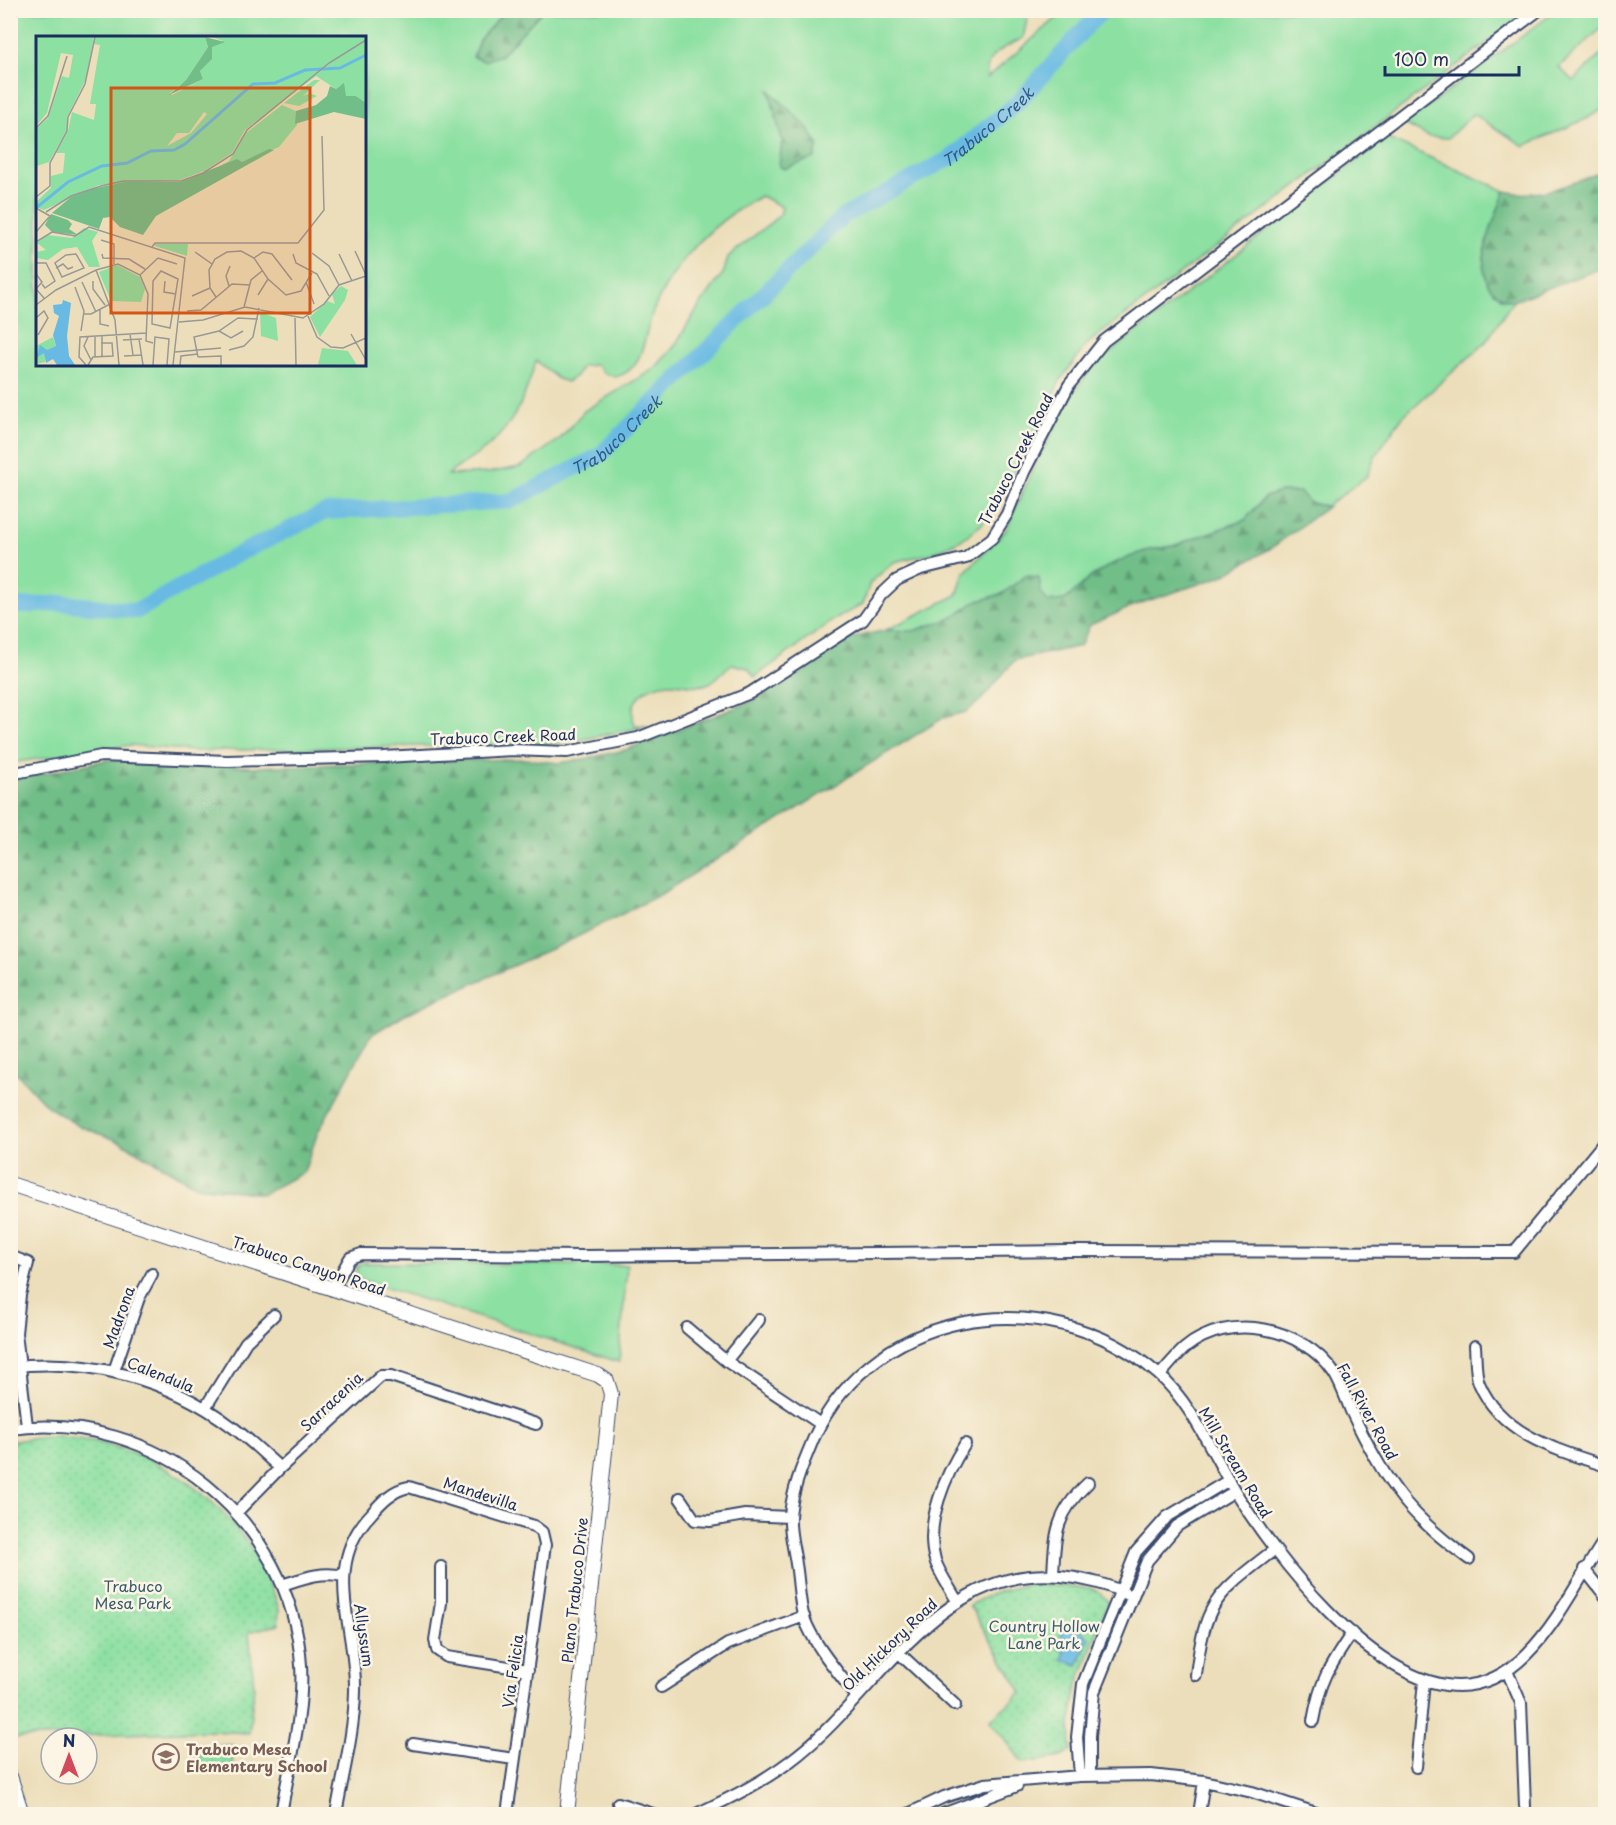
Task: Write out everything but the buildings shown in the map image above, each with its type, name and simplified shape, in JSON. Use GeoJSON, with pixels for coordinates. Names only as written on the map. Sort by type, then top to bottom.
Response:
{"type":"FeatureCollection","features":[{"type":"Feature","properties":{"kind":"main road","name":"Trabuco Canyon Road"},"geometry":{"type":"LineString","coordinates":[[10,1184],[598,1375]]}},
{"type":"Feature","properties":{"kind":"main road","name":"Plano Trabuco Drive"},"geometry":{"type":"LineString","coordinates":[[567,1815],[611,1394],[607,1381],[598,1375]]}},
{"type":"Feature","properties":{"kind":"main road"},"geometry":{"type":"LineString","coordinates":[[10,1776],[22,1815]]}},
{"type":"Feature","properties":{"kind":"street","name":"Trabuco Creek Road"},"geometry":{"type":"LineString","coordinates":[[10,774],[100,756],[227,761],[384,757],[513,750],[567,752],[638,738],[750,693],[863,620],[881,595],[897,580],[921,569],[966,558],[992,538],[1007,514],[1024,472],[1069,385],[1104,341],[1539,10]]}},
{"type":"Feature","properties":{"kind":"street"},"geometry":{"type":"LineString","coordinates":[[332,1290],[350,1258],[361,1254],[583,1256],[1070,1251],[1514,1252],[1605,1140]]}},
{"type":"Feature","properties":{"kind":"street"},"geometry":{"type":"LineString","coordinates":[[10,1256],[28,1263],[20,1295],[15,1366],[27,1426]]}},
{"type":"Feature","properties":{"kind":"street","name":"Madrona"},"geometry":{"type":"LineString","coordinates":[[114,1371],[139,1298],[152,1274]]}},
{"type":"Feature","properties":{"kind":"street"},"geometry":{"type":"LineString","coordinates":[[205,1408],[246,1342],[274,1315]]}},
{"type":"Feature","properties":{"kind":"street","name":"Mill Stream Road"},"geometry":{"type":"LineString","coordinates":[[857,1697],[826,1657],[804,1616],[790,1517],[800,1471],[819,1423],[845,1389],[875,1360],[913,1338],[945,1325],[987,1318],[1019,1317],[1057,1323],[1108,1341],[1160,1375],[1200,1426],[1235,1491],[1274,1550],[1352,1633],[1408,1675],[1424,1681],[1458,1686],[1484,1682],[1507,1671],[1539,1644],[1605,1538]]}},
{"type":"Feature","properties":{"kind":"street"},"geometry":{"type":"LineString","coordinates":[[726,1361],[759,1320]]}},
{"type":"Feature","properties":{"kind":"street"},"geometry":{"type":"LineString","coordinates":[[687,1328],[726,1361],[819,1423]]}},
{"type":"Feature","properties":{"kind":"street","name":"Fall River Road"},"geometry":{"type":"LineString","coordinates":[[1160,1375],[1186,1347],[1210,1334],[1232,1328],[1268,1329],[1307,1345],[1334,1373],[1364,1438],[1396,1490],[1435,1534],[1469,1559]]}},
{"type":"Feature","properties":{"kind":"street"},"geometry":{"type":"LineString","coordinates":[[1475,1346],[1478,1382],[1499,1414],[1538,1443],[1605,1466]]}},
{"type":"Feature","properties":{"kind":"street","name":"Calendula"},"geometry":{"type":"LineString","coordinates":[[15,1366],[62,1364],[114,1371],[151,1383],[205,1408],[231,1425],[280,1468]]}},
{"type":"Feature","properties":{"kind":"street","name":"Sarracenia"},"geometry":{"type":"LineString","coordinates":[[237,1512],[280,1468],[377,1379],[386,1375],[536,1424]]}},
{"type":"Feature","properties":{"kind":"street"},"geometry":{"type":"LineString","coordinates":[[10,1429],[27,1426],[62,1426],[96,1430],[122,1438],[172,1460],[217,1492],[237,1512],[262,1546],[282,1585],[297,1637],[301,1694],[281,1815]]}},
{"type":"Feature","properties":{"kind":"street"},"geometry":{"type":"LineString","coordinates":[[957,1601],[935,1559],[933,1526],[938,1500],[952,1464],[965,1444]]}},
{"type":"Feature","properties":{"kind":"street"},"geometry":{"type":"LineString","coordinates":[[1085,1776],[1077,1737],[1083,1684],[1136,1552],[1167,1517],[1229,1480]]}},
{"type":"Feature","properties":{"kind":"street"},"geometry":{"type":"LineString","coordinates":[[1053,1575],[1058,1522],[1072,1498],[1088,1483]]}},
{"type":"Feature","properties":{"kind":"street","name":"Mandevilla"},"geometry":{"type":"LineString","coordinates":[[409,1487],[534,1526],[542,1532]]}},
{"type":"Feature","properties":{"kind":"street","name":"Allyssum"},"geometry":{"type":"LineString","coordinates":[[336,1815],[355,1700],[354,1656],[344,1576],[348,1546],[355,1533],[380,1504],[400,1489],[409,1487]]}},
{"type":"Feature","properties":{"kind":"street"},"geometry":{"type":"LineString","coordinates":[[1085,1776],[1094,1692],[1130,1596],[1147,1561],[1177,1526],[1235,1491]]}},
{"type":"Feature","properties":{"kind":"street"},"geometry":{"type":"LineString","coordinates":[[680,1498],[695,1520],[710,1521],[745,1515],[790,1517]]}},
{"type":"Feature","properties":{"kind":"street","name":"Via Felicia"},"geometry":{"type":"LineString","coordinates":[[507,1815],[545,1545],[542,1532]]}},
{"type":"Feature","properties":{"kind":"street"},"geometry":{"type":"LineString","coordinates":[[1196,1675],[1201,1634],[1215,1601],[1226,1589],[1274,1550]]}},
{"type":"Feature","properties":{"kind":"street"},"geometry":{"type":"LineString","coordinates":[[441,1567],[437,1650],[447,1657],[528,1670]]}},
{"type":"Feature","properties":{"kind":"street"},"geometry":{"type":"LineString","coordinates":[[1584,1569],[1605,1597]]}},
{"type":"Feature","properties":{"kind":"street"},"geometry":{"type":"LineString","coordinates":[[282,1585],[313,1575],[330,1573],[344,1576]]}},
{"type":"Feature","properties":{"kind":"street","name":"Old Hickory Road"},"geometry":{"type":"LineString","coordinates":[[696,1815],[736,1796],[798,1755],[899,1653],[957,1601],[997,1581],[1025,1575],[1053,1575],[1120,1590],[1130,1596]]}},
{"type":"Feature","properties":{"kind":"street"},"geometry":{"type":"LineString","coordinates":[[661,1687],[728,1644],[804,1616]]}},
{"type":"Feature","properties":{"kind":"street"},"geometry":{"type":"LineString","coordinates":[[1313,1721],[1319,1690],[1326,1670],[1352,1633]]}},
{"type":"Feature","properties":{"kind":"street"},"geometry":{"type":"LineString","coordinates":[[899,1653],[955,1705]]}},
{"type":"Feature","properties":{"kind":"street"},"geometry":{"type":"LineString","coordinates":[[1507,1671],[1521,1703],[1525,1806]]}},
{"type":"Feature","properties":{"kind":"street"},"geometry":{"type":"LineString","coordinates":[[1416,1767],[1424,1681]]}},
{"type":"Feature","properties":{"kind":"street"},"geometry":{"type":"LineString","coordinates":[[413,1744],[514,1759]]}},
{"type":"Feature","properties":{"kind":"street"},"geometry":{"type":"LineString","coordinates":[[908,1815],[944,1797],[985,1784],[1023,1783],[1085,1776],[1150,1775],[1204,1782],[1282,1801],[1319,1815]]}},
{"type":"Feature","properties":{"kind":"street"},"geometry":{"type":"LineString","coordinates":[[1199,1815],[1204,1782]]}},
{"type":"Feature","properties":{"kind":"street"},"geometry":{"type":"LineString","coordinates":[[943,1815],[1023,1783]]}},
{"type":"Feature","properties":{"kind":"street"},"geometry":{"type":"LineString","coordinates":[[618,1803],[652,1815]]}},
{"type":"Feature","properties":{"kind":"green space"},"geometry":{"type":"Polygon","coordinates":[[[11,11],[505,11],[479,40],[501,55],[542,11],[1029,11],[1023,38],[992,57],[987,70],[987,78],[1065,11],[1529,11],[1087,344],[1060,381],[999,501],[982,524],[961,540],[933,553],[894,562],[870,583],[863,604],[835,619],[755,677],[748,668],[732,664],[713,681],[706,684],[695,686],[660,684],[645,691],[635,702],[633,709],[635,725],[648,726],[566,743],[193,751],[131,745],[11,763],[11,11]],[[761,196],[734,212],[700,241],[667,284],[650,319],[638,359],[625,373],[615,377],[604,373],[596,365],[582,366],[576,376],[567,382],[558,379],[536,361],[528,386],[512,419],[486,448],[448,475],[488,473],[520,467],[560,439],[584,411],[654,369],[674,347],[724,272],[728,257],[780,215],[782,207],[761,196]]]}},
{"type":"Feature","properties":{"kind":"green space"},"geometry":{"type":"Polygon","coordinates":[[[505,11],[542,11],[501,55],[484,61],[473,57],[479,40],[505,11]]]}},
{"type":"Feature","properties":{"kind":"green space"},"geometry":{"type":"Polygon","coordinates":[[[1556,11],[1605,11],[1605,25],[1559,67],[1573,81],[1605,51],[1605,108],[1586,119],[1524,146],[1473,114],[1448,138],[1429,137],[1404,124],[1556,11]]]}},
{"type":"Feature","properties":{"kind":"green space"},"geometry":{"type":"Polygon","coordinates":[[[769,90],[805,125],[818,144],[815,158],[784,169],[779,166],[782,140],[769,90]]]}},
{"type":"Feature","properties":{"kind":"green space"},"geometry":{"type":"Polygon","coordinates":[[[1386,138],[1505,191],[1486,243],[1484,258],[1501,298],[1513,301],[1485,343],[1402,417],[1375,456],[1367,476],[1327,506],[1265,497],[1245,520],[1173,546],[1145,551],[1092,576],[1065,600],[1048,602],[1023,578],[1002,594],[975,602],[952,618],[913,631],[886,630],[957,595],[964,573],[1006,530],[1033,469],[1072,394],[1094,365],[1386,138]]]}},
{"type":"Feature","properties":{"kind":"green space"},"geometry":{"type":"Polygon","coordinates":[[[1605,170],[1605,267],[1513,301],[1497,294],[1488,283],[1484,269],[1485,254],[1488,237],[1505,191],[1530,193],[1543,191],[1605,170]]]}},
{"type":"Feature","properties":{"kind":"green space"},"geometry":{"type":"Polygon","coordinates":[[[1280,492],[1300,492],[1309,502],[1327,507],[1271,548],[1220,577],[1138,604],[1090,625],[1080,646],[1015,660],[981,700],[966,712],[943,718],[661,894],[571,940],[405,1014],[371,1035],[318,1132],[304,1172],[263,1194],[196,1186],[121,1142],[77,1125],[47,1106],[11,1067],[11,780],[107,760],[254,767],[525,759],[559,763],[625,750],[753,701],[848,639],[886,630],[913,631],[952,618],[975,602],[1002,594],[1027,575],[1039,578],[1041,592],[1048,602],[1065,600],[1092,576],[1112,564],[1145,551],[1173,546],[1245,520],[1265,497],[1280,492]]]}},
{"type":"Feature","properties":{"kind":"green space"},"geometry":{"type":"Polygon","coordinates":[[[363,1263],[627,1265],[619,1362],[358,1279],[356,1268],[363,1263]]]}},
{"type":"Feature","properties":{"kind":"green space","name":"Trabuco Mesa Park"},"geometry":{"type":"Polygon","coordinates":[[[56,1436],[97,1442],[125,1450],[177,1475],[222,1512],[241,1534],[270,1585],[279,1611],[279,1624],[249,1632],[254,1687],[249,1733],[211,1731],[99,1735],[99,1726],[39,1726],[39,1737],[13,1738],[11,1735],[11,1441],[56,1436]]]}},
{"type":"Feature","properties":{"kind":"green space","name":"Country Hollow Lane Park"},"geometry":{"type":"Polygon","coordinates":[[[1028,1584],[1090,1588],[1099,1592],[1108,1602],[1077,1687],[1070,1723],[1071,1751],[1061,1757],[1023,1763],[990,1720],[1022,1692],[969,1605],[994,1593],[1028,1584]]]}},
{"type":"Feature","properties":{"kind":"green space"},"geometry":{"type":"Polygon","coordinates":[[[232,1745],[233,1766],[200,1767],[199,1747],[232,1745]]]}},
{"type":"Feature","properties":{"kind":"water"},"geometry":{"type":"Polygon","coordinates":[[[1068,1623],[1074,1624],[1089,1638],[1078,1665],[1062,1659],[1065,1652],[1058,1648],[1064,1628],[1068,1623]]]}},
{"type":"Feature","properties":{"kind":"waterway","name":"Trabuco Creek"},"geometry":{"type":"LineString","coordinates":[[10,607],[63,603],[137,611],[242,552],[325,512],[511,501],[600,455],[842,217],[950,158],[1018,102],[1104,10]]}},
{"type":"Feature","properties":{"kind":"place","name":"Trabuco Mesa Elementary School"},"geometry":{"type":"Point","coordinates":[166,1757]}}]}
